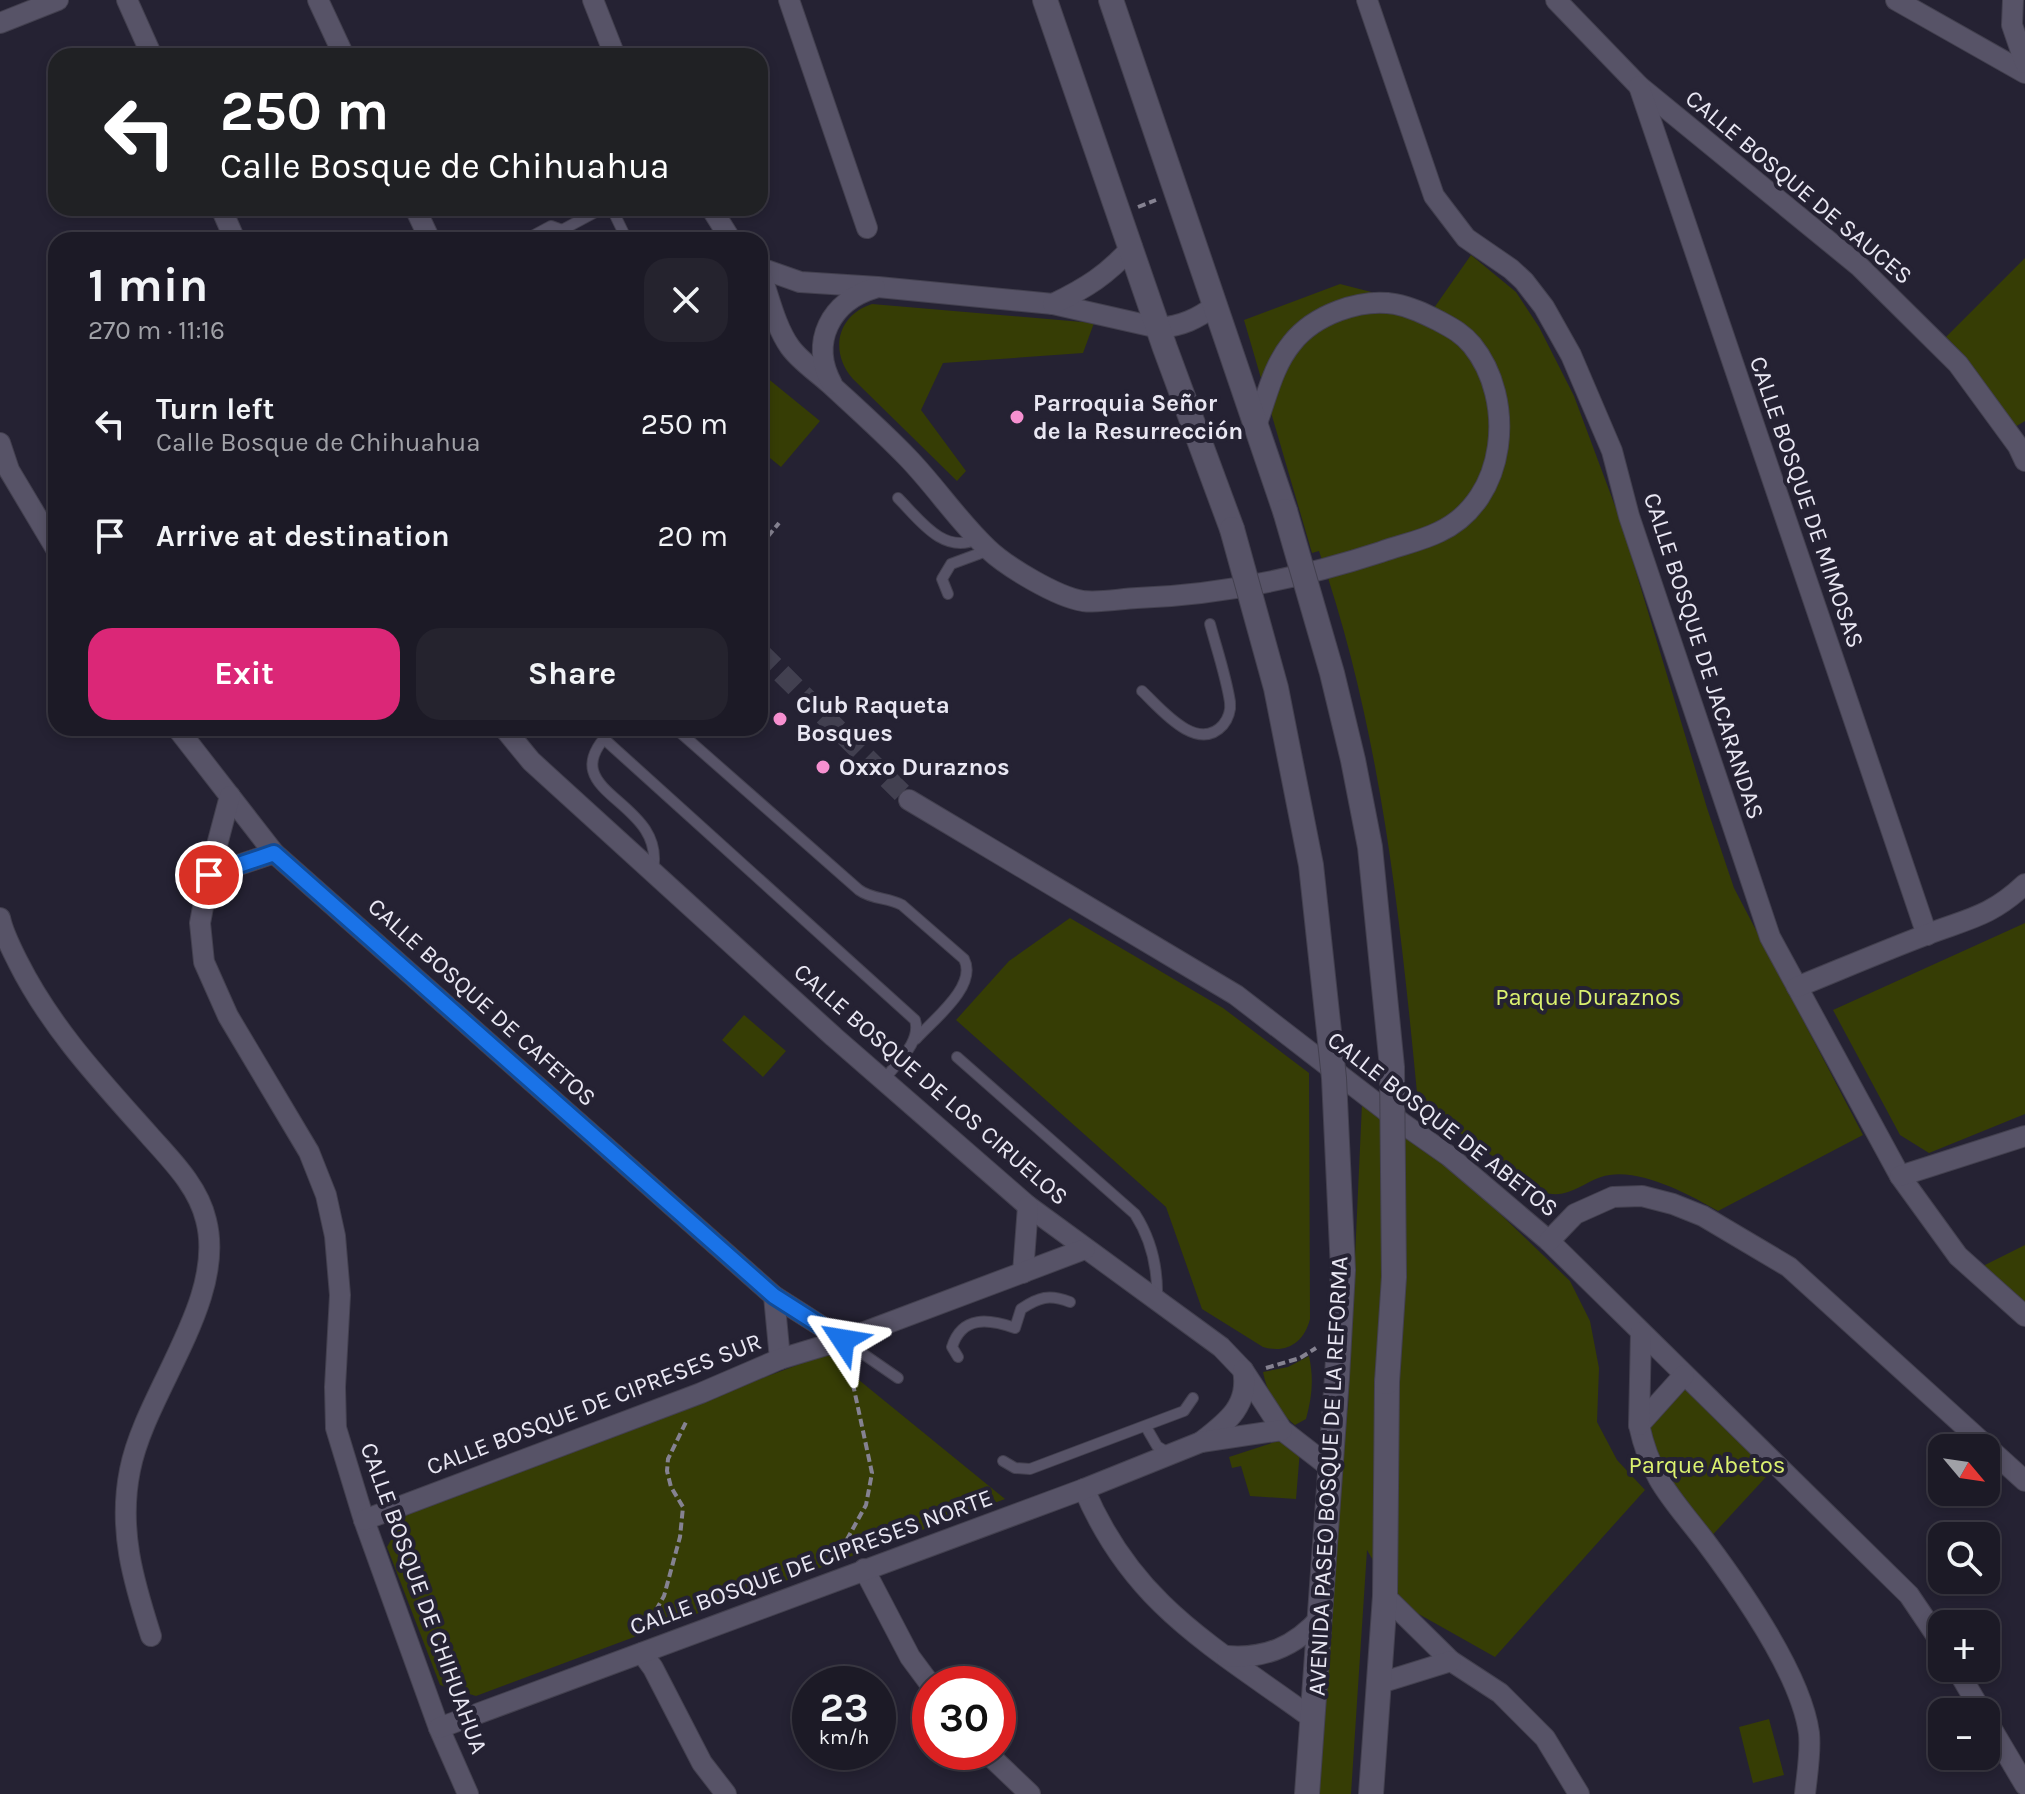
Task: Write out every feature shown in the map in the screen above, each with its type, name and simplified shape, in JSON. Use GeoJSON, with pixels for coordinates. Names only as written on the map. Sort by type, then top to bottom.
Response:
{"type":"FeatureCollection","features":[{"type":"Feature","properties":{"kind":"main road","name":"AVENIDA PASEO BOSQUE DE LA REFORMA"},"geometry":{"type":"LineString","coordinates":[[1045,0],[1232,529],[1276,688],[1311,865],[1335,1110],[1343,1270],[1307,1794]]}},
{"type":"Feature","properties":{"kind":"main road"},"geometry":{"type":"LineString","coordinates":[[1111,0],[1285,511],[1332,673],[1370,847],[1392,1067],[1394,1277],[1387,1382],[1385,1596],[1371,1794]]}},
{"type":"Feature","properties":{"kind":"street"},"geometry":{"type":"LineString","coordinates":[[0,23],[58,0]]}},
{"type":"Feature","properties":{"kind":"street"},"geometry":{"type":"LineString","coordinates":[[127,0],[148,48]]}},
{"type":"Feature","properties":{"kind":"street"},"geometry":{"type":"LineString","coordinates":[[318,0],[340,48]]}},
{"type":"Feature","properties":{"kind":"street"},"geometry":{"type":"LineString","coordinates":[[593,0],[612,48]]}},
{"type":"Feature","properties":{"kind":"street"},"geometry":{"type":"LineString","coordinates":[[789,0],[867,228]]}},
{"type":"Feature","properties":{"kind":"street","name":"CALLE BOSQUE DE JACARANDAS"},"geometry":{"type":"LineString","coordinates":[[1367,0],[1434,196],[1466,238],[1511,269],[1535,294],[1571,355],[1612,451],[1629,516],[1770,937],[1900,1176],[1958,1256],[2025,1316]]}},
{"type":"Feature","properties":{"kind":"street","name":"CALLE BOSQUE DE SAUCES"},"geometry":{"type":"LineString","coordinates":[[1556,0],[1639,86],[1859,266],[1958,364],[2018,446],[2025,461]]}},
{"type":"Feature","properties":{"kind":"street"},"geometry":{"type":"LineString","coordinates":[[1896,0],[2025,73]]}},
{"type":"Feature","properties":{"kind":"street"},"geometry":{"type":"LineString","coordinates":[[2013,0],[2012,25],[2025,63]]}},
{"type":"Feature","properties":{"kind":"street","name":"CALLE BOSQUE DE MIMOSAS"},"geometry":{"type":"LineString","coordinates":[[1639,86],[1927,935]]}},
{"type":"Feature","properties":{"kind":"street"},"geometry":{"type":"LineString","coordinates":[[1053,304],[1111,271],[1132,247]]}},
{"type":"Feature","properties":{"kind":"street"},"geometry":{"type":"LineString","coordinates":[[768,272],[800,282],[1053,304],[1159,328],[1175,327],[1198,319],[1216,305]]}},
{"type":"Feature","properties":{"kind":"street"},"geometry":{"type":"LineString","coordinates":[[837,390],[826,374],[823,358],[827,327],[845,301],[878,287]]}},
{"type":"Feature","properties":{"kind":"street"},"geometry":{"type":"LineString","coordinates":[[768,291],[787,342],[794,352],[909,459],[984,544],[1031,580],[1081,601],[1169,597],[1287,580],[1440,532],[1469,508],[1489,476],[1496,458],[1500,422],[1492,380],[1471,343],[1459,331],[1423,313],[1393,304],[1357,306],[1340,311],[1315,323],[1294,340],[1276,369],[1257,423]]}},
{"type":"Feature","properties":{"kind":"street"},"geometry":{"type":"LineString","coordinates":[[0,443],[3,474],[48,538]]}},
{"type":"Feature","properties":{"kind":"street","name":"CALLE BOSQUE DE CAFETOS"},"geometry":{"type":"LineString","coordinates":[[183,736],[274,853],[774,1296],[843,1340]]}},
{"type":"Feature","properties":{"kind":"street","name":"CALLE BOSQUE DE LOS CIRUELOS"},"geometry":{"type":"LineString","coordinates":[[511,736],[531,761],[653,872],[1028,1206],[1221,1347],[1243,1370],[1282,1430],[1331,1468]]}},
{"type":"Feature","properties":{"kind":"street","name":"CALLE BOSQUE DE CHIHUAHUA"},"geometry":{"type":"LineString","coordinates":[[230,796],[200,923],[204,962],[228,1016],[309,1152],[326,1195],[335,1236],[340,1295],[336,1428],[364,1520],[439,1728],[466,1793]]}},
{"type":"Feature","properties":{"kind":"street","name":"CALLE BOSQUE DE ABETOS"},"geometry":{"type":"LineString","coordinates":[[909,800],[1236,995],[1449,1156],[1549,1241],[1909,1595],[1928,1623]]}},
{"type":"Feature","properties":{"kind":"street"},"geometry":{"type":"LineString","coordinates":[[209,875],[274,853]]}},
{"type":"Feature","properties":{"kind":"street"},"geometry":{"type":"LineString","coordinates":[[1797,987],[1927,935],[1967,923],[2006,902],[2025,884]]}},
{"type":"Feature","properties":{"kind":"street"},"geometry":{"type":"LineString","coordinates":[[0,918],[26,977],[62,1034],[185,1176],[206,1219],[210,1262],[202,1292],[137,1443],[126,1492],[129,1561],[151,1636]]}},
{"type":"Feature","properties":{"kind":"street"},"geometry":{"type":"LineString","coordinates":[[1900,1176],[2025,1136]]}},
{"type":"Feature","properties":{"kind":"street"},"geometry":{"type":"LineString","coordinates":[[1549,1241],[1575,1214],[1613,1197],[1642,1196],[1703,1216],[1789,1267],[2025,1481]]}},
{"type":"Feature","properties":{"kind":"street"},"geometry":{"type":"LineString","coordinates":[[1023,1273],[1028,1206]]}},
{"type":"Feature","properties":{"kind":"street","name":"CALLE BOSQUE DE CIPRESES SUR"},"geometry":{"type":"LineString","coordinates":[[364,1520],[701,1393],[780,1359],[843,1340],[1085,1249]]}},
{"type":"Feature","properties":{"kind":"street"},"geometry":{"type":"LineString","coordinates":[[774,1296],[780,1359]]}},
{"type":"Feature","properties":{"kind":"street"},"geometry":{"type":"LineString","coordinates":[[1641,1332],[1639,1425],[1645,1451],[1658,1482],[1706,1542],[1761,1621],[1796,1689],[1809,1737],[1805,1794]]}},
{"type":"Feature","properties":{"kind":"street","name":"CALLE BOSQUE DE CIPRESES NORTE"},"geometry":{"type":"LineString","coordinates":[[1201,1442],[1237,1411],[1245,1391],[1243,1370]]}},
{"type":"Feature","properties":{"kind":"street"},"geometry":{"type":"LineString","coordinates":[[1639,1425],[1684,1375]]}},
{"type":"Feature","properties":{"kind":"street","name":"CALLE BOSQUE DE CIPRESES NORTE"},"geometry":{"type":"LineString","coordinates":[[439,1728],[1084,1489],[1201,1442],[1282,1430]]}},
{"type":"Feature","properties":{"kind":"street"},"geometry":{"type":"LineString","coordinates":[[1084,1489],[1108,1539],[1141,1585],[1181,1624],[1313,1719]]}},
{"type":"Feature","properties":{"kind":"street"},"geometry":{"type":"LineString","coordinates":[[864,1569],[917,1666]]}},
{"type":"Feature","properties":{"kind":"street"},"geometry":{"type":"LineString","coordinates":[[1385,1596],[1451,1661],[1500,1693],[1545,1738],[1579,1794]]}},
{"type":"Feature","properties":{"kind":"street"},"geometry":{"type":"LineString","coordinates":[[1227,1656],[1257,1656],[1286,1647],[1321,1617]]}},
{"type":"Feature","properties":{"kind":"street"},"geometry":{"type":"LineString","coordinates":[[642,1653],[653,1668],[702,1763],[726,1794]]}},
{"type":"Feature","properties":{"kind":"street"},"geometry":{"type":"LineString","coordinates":[[1377,1684],[1451,1661]]}},
{"type":"Feature","properties":{"kind":"street"},"geometry":{"type":"LineString","coordinates":[[2000,1743],[2025,1785]]}},
{"type":"Feature","properties":{"kind":"street"},"geometry":{"type":"LineString","coordinates":[[1005,1770],[1030,1794]]}},
{"type":"Feature","properties":{"kind":"lane"},"geometry":{"type":"LineString","coordinates":[[540,232],[551,226],[562,230],[589,216]]}},
{"type":"Feature","properties":{"kind":"lane"},"geometry":{"type":"LineString","coordinates":[[898,498],[942,539],[957,544],[984,544]]}},
{"type":"Feature","properties":{"kind":"lane"},"geometry":{"type":"LineString","coordinates":[[948,594],[942,579],[947,568],[984,544]]}},
{"type":"Feature","properties":{"kind":"lane"},"geometry":{"type":"LineString","coordinates":[[1142,691],[1186,730],[1199,735],[1219,729],[1230,710],[1210,624]]}},
{"type":"Feature","properties":{"kind":"lane"},"geometry":{"type":"LineString","coordinates":[[684,736],[859,890],[871,898],[902,905],[964,959],[968,977],[963,988],[913,1042],[884,1080]]}},
{"type":"Feature","properties":{"kind":"lane"},"geometry":{"type":"LineString","coordinates":[[653,872],[654,852],[644,829],[631,811],[603,787],[591,770],[594,753],[603,738],[910,1014],[917,1027],[913,1042]]}},
{"type":"Feature","properties":{"kind":"lane"},"geometry":{"type":"LineString","coordinates":[[957,1057],[1135,1214],[1148,1236],[1158,1285],[1157,1301]]}},
{"type":"Feature","properties":{"kind":"lane"},"geometry":{"type":"LineString","coordinates":[[958,1357],[952,1347],[956,1334],[967,1325],[984,1321],[1015,1328],[1021,1309],[1038,1298],[1054,1296],[1070,1302]]}},
{"type":"Feature","properties":{"kind":"lane"},"geometry":{"type":"LineString","coordinates":[[843,1340],[898,1378]]}},
{"type":"Feature","properties":{"kind":"lane"},"geometry":{"type":"LineString","coordinates":[[1003,1461],[1015,1468],[1030,1469],[1184,1411],[1193,1398]]}},
{"type":"Feature","properties":{"kind":"lane"},"geometry":{"type":"LineString","coordinates":[[1146,1427],[1157,1446],[1170,1454]]}},
{"type":"Feature","properties":{"kind":"path"},"geometry":{"type":"LineString","coordinates":[[1120,213],[1177,192]]}},
{"type":"Feature","properties":{"kind":"path"},"geometry":{"type":"LineString","coordinates":[[768,536],[779,523]]}},
{"type":"Feature","properties":{"kind":"path"},"geometry":{"type":"LineString","coordinates":[[823,1585],[866,1505],[872,1473],[843,1340]]}},
{"type":"Feature","properties":{"kind":"path"},"geometry":{"type":"LineString","coordinates":[[1243,1370],[1272,1367],[1300,1358]]}},
{"type":"Feature","properties":{"kind":"path"},"geometry":{"type":"LineString","coordinates":[[642,1653],[642,1633],[664,1596],[683,1523],[683,1507],[671,1487],[667,1471],[668,1459],[701,1393]]}},
{"type":"Feature","properties":{"kind":"green space","name":"Parque Duraznos"},"geometry":{"type":"Polygon","coordinates":[[[1471,255],[1516,292],[1539,327],[1574,396],[1621,522],[1734,888],[1863,1135],[1718,1211],[1661,1183],[1630,1175],[1601,1177],[1566,1193],[1543,1192],[1418,1103],[1395,893],[1373,755],[1358,686],[1319,551],[1312,553],[1244,320],[1340,284],[1434,308],[1471,255]]]}},
{"type":"Feature","properties":{"kind":"green space"},"geometry":{"type":"Polygon","coordinates":[[[2025,258],[2025,421],[2015,427],[1966,357],[1946,337],[2025,258]]]}},
{"type":"Feature","properties":{"kind":"green space"},"geometry":{"type":"Polygon","coordinates":[[[872,304],[1094,323],[1083,353],[943,363],[921,410],[966,471],[957,481],[845,368],[839,346],[844,325],[860,309],[872,304]]]}},
{"type":"Feature","properties":{"kind":"green space"},"geometry":{"type":"Polygon","coordinates":[[[768,379],[820,421],[781,467],[768,456],[768,379]]]}},
{"type":"Feature","properties":{"kind":"green space"},"geometry":{"type":"Polygon","coordinates":[[[1070,918],[1223,1008],[1309,1073],[1310,1319],[1293,1345],[1279,1349],[1263,1347],[1202,1309],[1166,1207],[956,1020],[1009,961],[1070,918]]]}},
{"type":"Feature","properties":{"kind":"green space"},"geometry":{"type":"Polygon","coordinates":[[[2025,923],[2025,1114],[1929,1153],[1900,1135],[1833,1010],[2025,923]]]}},
{"type":"Feature","properties":{"kind":"green space"},"geometry":{"type":"Polygon","coordinates":[[[744,1015],[786,1051],[763,1077],[722,1040],[744,1015]]]}},
{"type":"Feature","properties":{"kind":"green space"},"geometry":{"type":"Polygon","coordinates":[[[1363,1082],[1570,1281],[1590,1321],[1599,1368],[1597,1422],[1617,1460],[1645,1490],[1495,1657],[1408,1608],[1386,1583],[1367,1550],[1351,1794],[1315,1794],[1340,1410],[1348,1410],[1363,1082]]]}},
{"type":"Feature","properties":{"kind":"green space"},"geometry":{"type":"Polygon","coordinates":[[[2025,1245],[2025,1303],[1981,1267],[2025,1245]]]}},
{"type":"Feature","properties":{"kind":"green space"},"geometry":{"type":"Polygon","coordinates":[[[827,1354],[1005,1499],[476,1696],[440,1685],[387,1547],[407,1511],[827,1354]]]}},
{"type":"Feature","properties":{"kind":"green space"},"geometry":{"type":"Polygon","coordinates":[[[1309,1356],[1312,1380],[1310,1403],[1306,1419],[1295,1425],[1274,1402],[1263,1372],[1288,1367],[1309,1356]]]}},
{"type":"Feature","properties":{"kind":"green space","name":"Parque Abetos"},"geometry":{"type":"Polygon","coordinates":[[[1684,1375],[1777,1465],[1706,1542],[1639,1425],[1684,1375]]]}},
{"type":"Feature","properties":{"kind":"green space"},"geometry":{"type":"Polygon","coordinates":[[[1281,1440],[1300,1450],[1296,1499],[1250,1496],[1241,1466],[1232,1468],[1229,1457],[1281,1440]]]}},
{"type":"Feature","properties":{"kind":"green space"},"geometry":{"type":"Polygon","coordinates":[[[1769,1719],[1784,1775],[1753,1783],[1739,1727],[1769,1719]]]}},
{"type":"Feature","properties":{"kind":"tunnel"},"geometry":{"type":"LineString","coordinates":[[768,660],[909,800]]}},
{"type":"Feature","properties":{"kind":"place","name":"Parroquia Señor de la Resurrección"},"geometry":{"type":"Point","coordinates":[1017,417]}},
{"type":"Feature","properties":{"kind":"place","name":"Club Raqueta Bosques"},"geometry":{"type":"Point","coordinates":[780,719]}},
{"type":"Feature","properties":{"kind":"place","name":"Oxxo Duraznos"},"geometry":{"type":"Point","coordinates":[823,767]}},
{"type":"Feature","properties":{"kind":"route"},"geometry":{"type":"LineString","coordinates":[[209,875],[274,853],[774,1296],[843,1340]]}}]}
